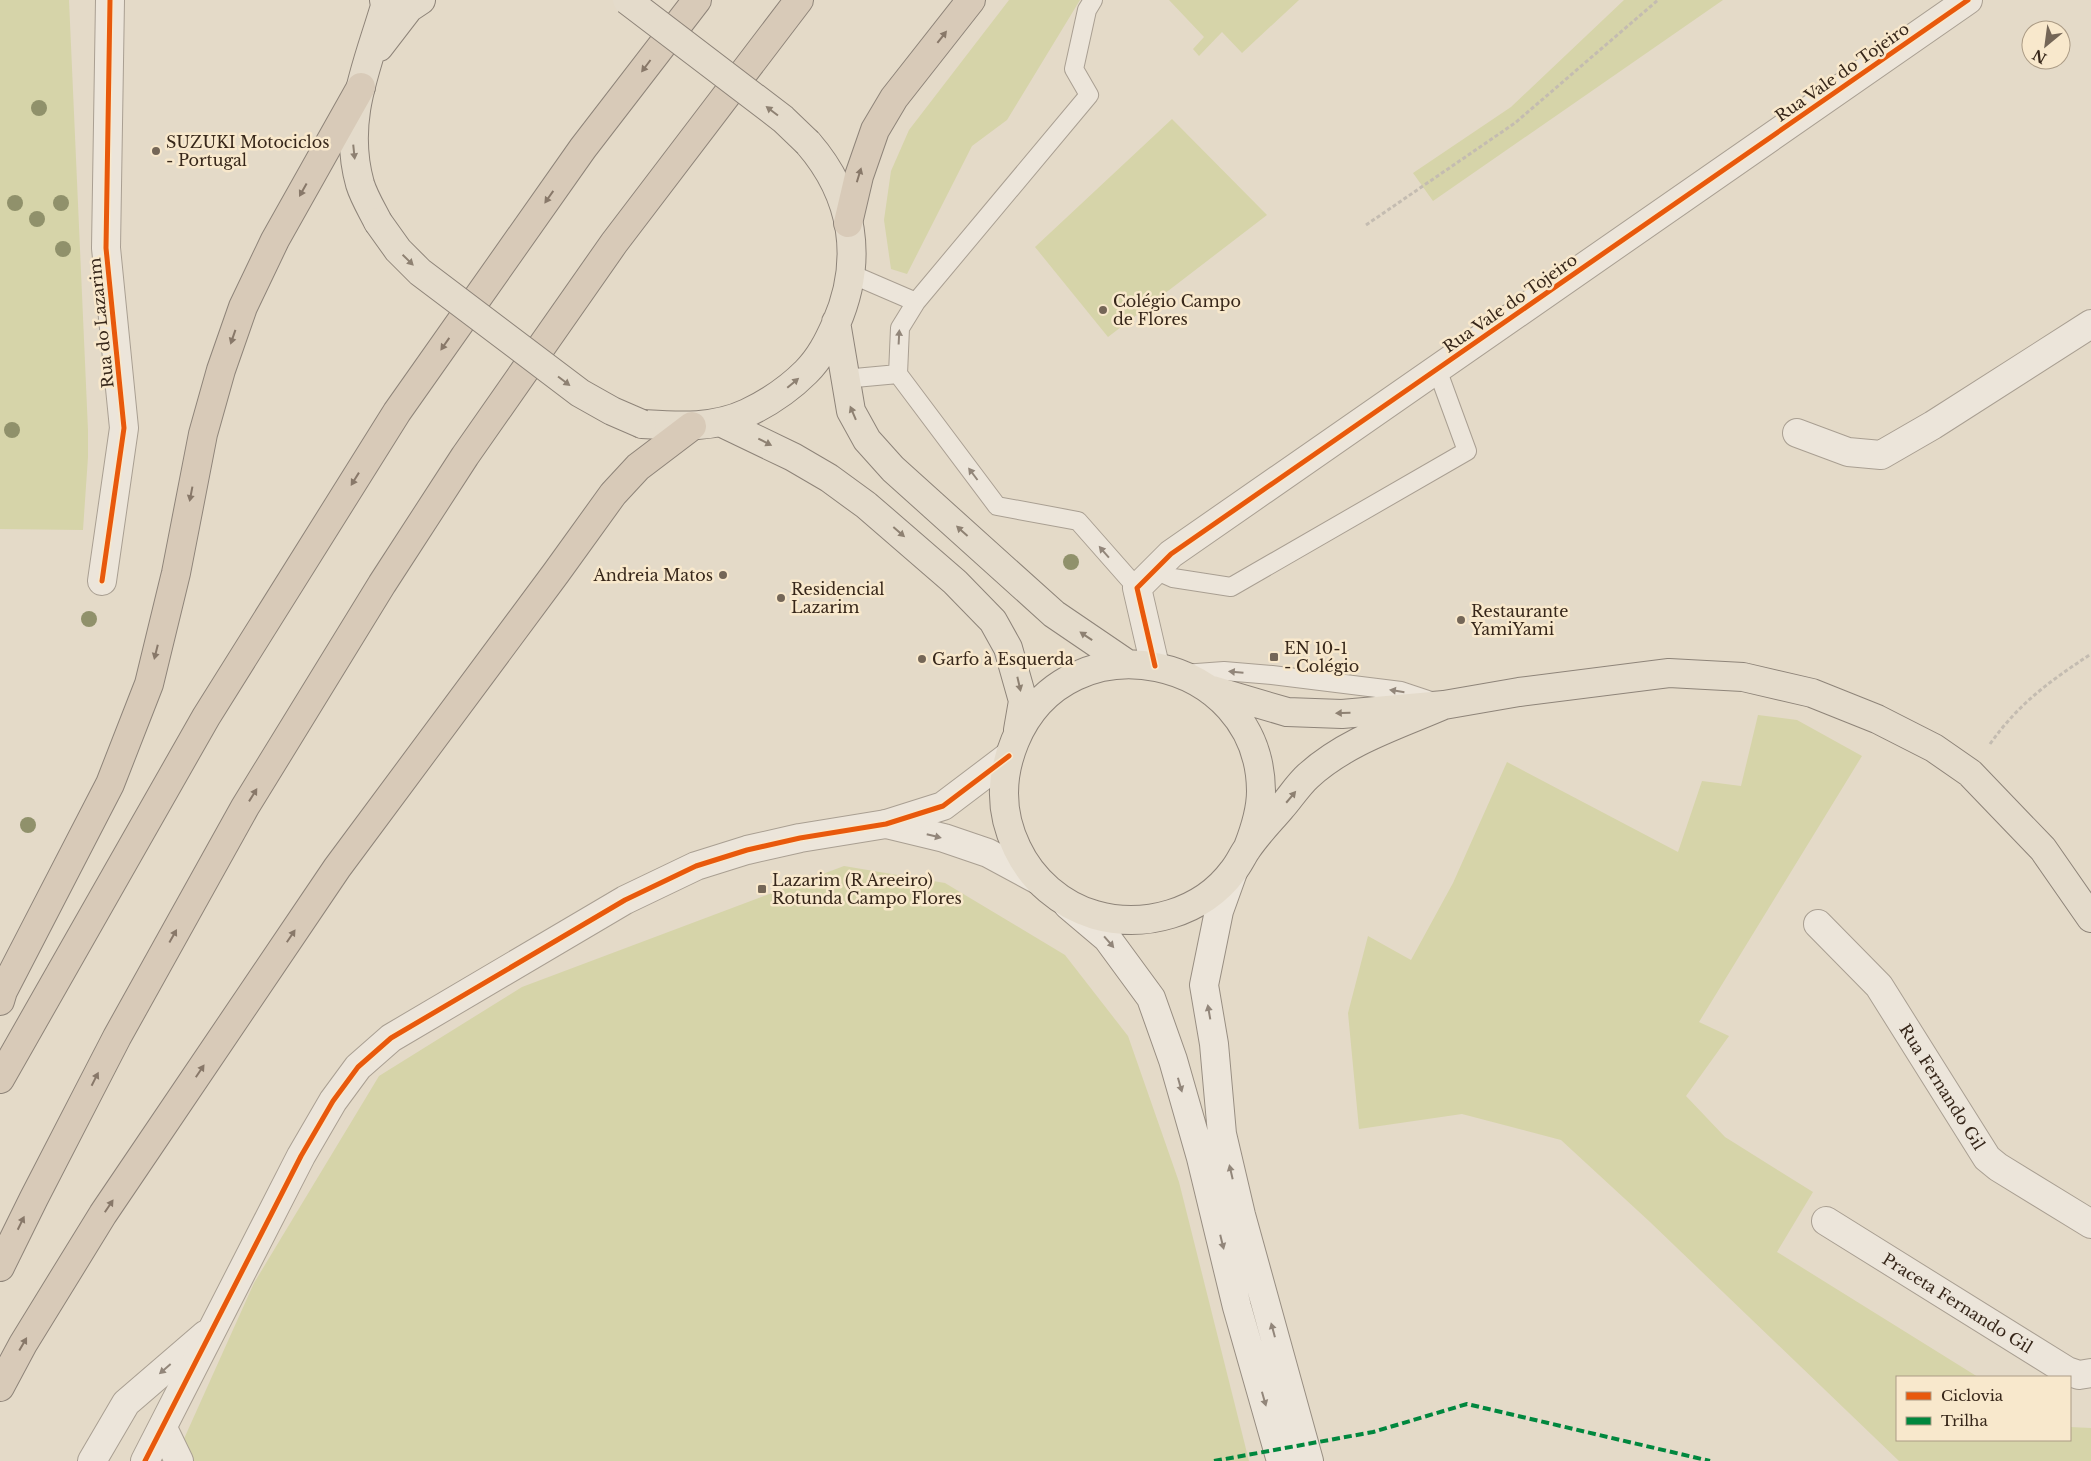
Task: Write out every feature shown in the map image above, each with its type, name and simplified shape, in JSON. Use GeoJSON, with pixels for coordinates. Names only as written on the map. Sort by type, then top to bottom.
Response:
{"type":"FeatureCollection","features":[{"type":"Feature","properties":{"kind":"highway"},"geometry":{"type":"LineString","coordinates":[[0,1079],[206,717],[397,412],[583,148],[697,0]]}},
{"type":"Feature","properties":{"kind":"highway"},"geometry":{"type":"LineString","coordinates":[[0,1267],[117,1037],[245,807],[382,584],[465,456],[614,243],[799,0]]}},
{"type":"Feature","properties":{"kind":"highway"},"geometry":{"type":"LineString","coordinates":[[848,223],[859,176],[875,130],[894,98],[971,0]]}},
{"type":"Feature","properties":{"kind":"highway"},"geometry":{"type":"LineString","coordinates":[[0,1001],[3,991],[110,784],[149,684],[176,573],[203,434],[221,370],[243,307],[275,240],[360,87]]}},
{"type":"Feature","properties":{"kind":"highway"},"geometry":{"type":"LineString","coordinates":[[0,1387],[23,1344],[103,1214],[337,868],[613,494],[638,467],[692,426]]}},
{"type":"Feature","properties":{"kind":"main road"},"geometry":{"type":"LineString","coordinates":[[384,0],[385,6],[360,87],[354,116],[354,151],[360,186],[378,222],[398,250],[420,272],[580,393],[612,411],[642,424],[692,426],[720,422],[745,414],[775,398],[806,372],[825,348],[843,308],[851,274],[852,253],[848,223],[841,197],[832,176],[821,158],[808,143],[783,119],[627,0]]}},
{"type":"Feature","properties":{"kind":"main road"},"geometry":{"type":"LineString","coordinates":[[369,61],[409,8],[421,0]]}},
{"type":"Feature","properties":{"kind":"main road"},"geometry":{"type":"LineString","coordinates":[[836,322],[844,379],[851,411],[867,440],[892,469],[1054,614],[1126,664]]}},
{"type":"Feature","properties":{"kind":"main road"},"geometry":{"type":"LineString","coordinates":[[720,422],[793,457],[829,478],[866,505],[954,582],[993,621],[1008,648],[1023,701],[1004,775],[1004,805],[1009,827],[1022,859],[1038,880],[1059,898],[1082,911],[1108,918],[1135,920],[1162,917],[1187,908],[1212,893],[1233,872],[1248,847],[1308,776],[1344,749],[1444,705]]}},
{"type":"Feature","properties":{"kind":"main road"},"geometry":{"type":"LineString","coordinates":[[1013,745],[1025,720],[1044,697],[1068,680],[1096,668],[1126,664],[1155,666],[1183,674],[1209,689],[1287,712],[1342,714],[1444,705],[1519,692],[1669,673],[1743,677],[1812,693],[1877,719],[1934,748],[1970,773],[2043,849],[2091,918]]}},
{"type":"Feature","properties":{"kind":"main road"},"geometry":{"type":"LineString","coordinates":[[1209,689],[1236,717],[1247,734],[1257,762],[1261,790],[1258,819],[1248,847]]}},
{"type":"Feature","properties":{"kind":"street","name":"Rua do Lazarim"},"geometry":{"type":"LineString","coordinates":[[102,581],[124,428],[106,248],[110,0]]}},
{"type":"Feature","properties":{"kind":"street","name":"Rua Vale do Tojeiro"},"geometry":{"type":"LineString","coordinates":[[1146,579],[1170,554],[1968,0]]}},
{"type":"Feature","properties":{"kind":"street"},"geometry":{"type":"LineString","coordinates":[[1797,433],[1848,452],[1881,456],[2091,324]]}},
{"type":"Feature","properties":{"kind":"street"},"geometry":{"type":"LineString","coordinates":[[1146,579],[1155,666]]}},
{"type":"Feature","properties":{"kind":"street"},"geometry":{"type":"LineString","coordinates":[[145,1461],[216,1326],[300,1156],[333,1101],[358,1067],[391,1038],[625,900],[696,866],[756,848],[800,838],[886,824],[943,806],[1013,745]]}},
{"type":"Feature","properties":{"kind":"street"},"geometry":{"type":"LineString","coordinates":[[886,824],[944,838],[988,853],[1038,880]]}},
{"type":"Feature","properties":{"kind":"street"},"geometry":{"type":"LineString","coordinates":[[1233,872],[1219,911],[1204,985],[1214,1044],[1222,1134],[1241,1215],[1309,1461]]}},
{"type":"Feature","properties":{"kind":"street"},"geometry":{"type":"LineString","coordinates":[[1059,898],[1107,938],[1151,998],[1173,1060],[1199,1149],[1238,1307],[1282,1461]]}},
{"type":"Feature","properties":{"kind":"street","name":"Rua Fernando Gil"},"geometry":{"type":"LineString","coordinates":[[1818,924],[1879,986],[1987,1158],[1998,1167],[2091,1224]]}},
{"type":"Feature","properties":{"kind":"street","name":"Praceta Fernando Gil"},"geometry":{"type":"LineString","coordinates":[[1826,1221],[2066,1371],[2080,1376],[2091,1373]]}},
{"type":"Feature","properties":{"kind":"street"},"geometry":{"type":"LineString","coordinates":[[92,1461],[126,1403],[216,1326]]}},
{"type":"Feature","properties":{"kind":"street"},"geometry":{"type":"LineString","coordinates":[[163,1428],[179,1461]]}},
{"type":"Feature","properties":{"kind":"lane"},"geometry":{"type":"LineString","coordinates":[[1093,0],[1087,10],[1074,69],[1089,95],[916,302],[900,328],[898,374],[996,506],[1078,522],[1146,579],[1173,578],[1231,587],[1467,451],[1437,369]]}},
{"type":"Feature","properties":{"kind":"lane"},"geometry":{"type":"LineString","coordinates":[[851,274],[916,302]]}},
{"type":"Feature","properties":{"kind":"lane"},"geometry":{"type":"LineString","coordinates":[[844,379],[898,374]]}},
{"type":"Feature","properties":{"kind":"lane"},"geometry":{"type":"LineString","coordinates":[[1183,674],[1224,671],[1401,690],[1444,705]]}},
{"type":"Feature","properties":{"kind":"path"},"geometry":{"type":"LineString","coordinates":[[1366,224],[1515,123],[1658,0]]}},
{"type":"Feature","properties":{"kind":"path"},"geometry":{"type":"LineString","coordinates":[[1970,773],[2005,723],[2048,682],[2091,654]]}},
{"type":"Feature","properties":{"kind":"shaded area"},"geometry":{"type":"Polygon","coordinates":[[[0,0],[69,0],[88,430],[83,530],[0,529],[0,0]]]}},
{"type":"Feature","properties":{"kind":"shaded area"},"geometry":{"type":"Polygon","coordinates":[[[1009,0],[1080,0],[1007,120],[972,146],[907,274],[891,269],[884,220],[891,171],[909,130],[1009,0]]]}},
{"type":"Feature","properties":{"kind":"shaded area"},"geometry":{"type":"Polygon","coordinates":[[[1169,0],[1299,0],[1242,53],[1222,32],[1199,56],[1193,49],[1204,37],[1169,0]]]}},
{"type":"Feature","properties":{"kind":"shaded area"},"geometry":{"type":"Polygon","coordinates":[[[1624,0],[1723,0],[1433,201],[1413,173],[1511,107],[1624,0]]]}},
{"type":"Feature","properties":{"kind":"shaded area"},"geometry":{"type":"Polygon","coordinates":[[[1172,119],[1267,215],[1108,337],[1035,247],[1172,119]]]}},
{"type":"Feature","properties":{"kind":"shaded area"},"geometry":{"type":"Polygon","coordinates":[[[1758,715],[1797,720],[1862,756],[1699,1022],[1729,1036],[1686,1096],[1725,1137],[1813,1192],[1777,1252],[1976,1376],[1896,1376],[1896,1441],[2071,1441],[2071,1427],[2091,1428],[2091,1461],[1899,1461],[1650,1222],[1561,1140],[1462,1114],[1359,1129],[1348,1013],[1368,936],[1411,960],[1453,883],[1507,762],[1678,852],[1702,781],[1741,786],[1758,715]]]}},
{"type":"Feature","properties":{"kind":"shaded area"},"geometry":{"type":"Polygon","coordinates":[[[844,866],[945,883],[1065,955],[1128,1036],[1179,1182],[1249,1461],[174,1461],[254,1283],[379,1076],[522,987],[844,866]]]}},
{"type":"Feature","properties":{"kind":"marked path"},"geometry":{"type":"LineString","coordinates":[[1214,1461],[1373,1432],[1467,1404],[1710,1461]]}},
{"type":"Feature","properties":{"kind":"cycle path"},"geometry":{"type":"LineString","coordinates":[[102,581],[124,428],[106,248],[110,0]]}},
{"type":"Feature","properties":{"kind":"cycle path"},"geometry":{"type":"LineString","coordinates":[[1155,666],[1137,588],[1171,554],[1968,0]]}},
{"type":"Feature","properties":{"kind":"cycle path"},"geometry":{"type":"LineString","coordinates":[[145,1461],[301,1156],[333,1101],[358,1067],[391,1038],[625,900],[696,866],[747,850],[800,838],[886,824],[943,806],[1009,756]]}},
{"type":"Feature","properties":{"kind":"place","name":"SUZUKI Motociclos - Portugal"},"geometry":{"type":"Point","coordinates":[156,151]}},
{"type":"Feature","properties":{"kind":"place","name":"Colégio Campo de Flores"},"geometry":{"type":"Point","coordinates":[1103,310]}},
{"type":"Feature","properties":{"kind":"place","name":"Andreia Matos"},"geometry":{"type":"Point","coordinates":[723,575]}},
{"type":"Feature","properties":{"kind":"place","name":"Residencial Lazarim"},"geometry":{"type":"Point","coordinates":[781,598]}},
{"type":"Feature","properties":{"kind":"place","name":"Restaurante YamiYami"},"geometry":{"type":"Point","coordinates":[1461,620]}},
{"type":"Feature","properties":{"kind":"place","name":"EN 10-1 - Colégio"},"geometry":{"type":"Point","coordinates":[1274,657]}},
{"type":"Feature","properties":{"kind":"place","name":"Garfo à Esquerda"},"geometry":{"type":"Point","coordinates":[922,659]}},
{"type":"Feature","properties":{"kind":"place","name":"Lazarim (R Areeiro) Rotunda Campo Flores"},"geometry":{"type":"Point","coordinates":[762,889]}}]}
